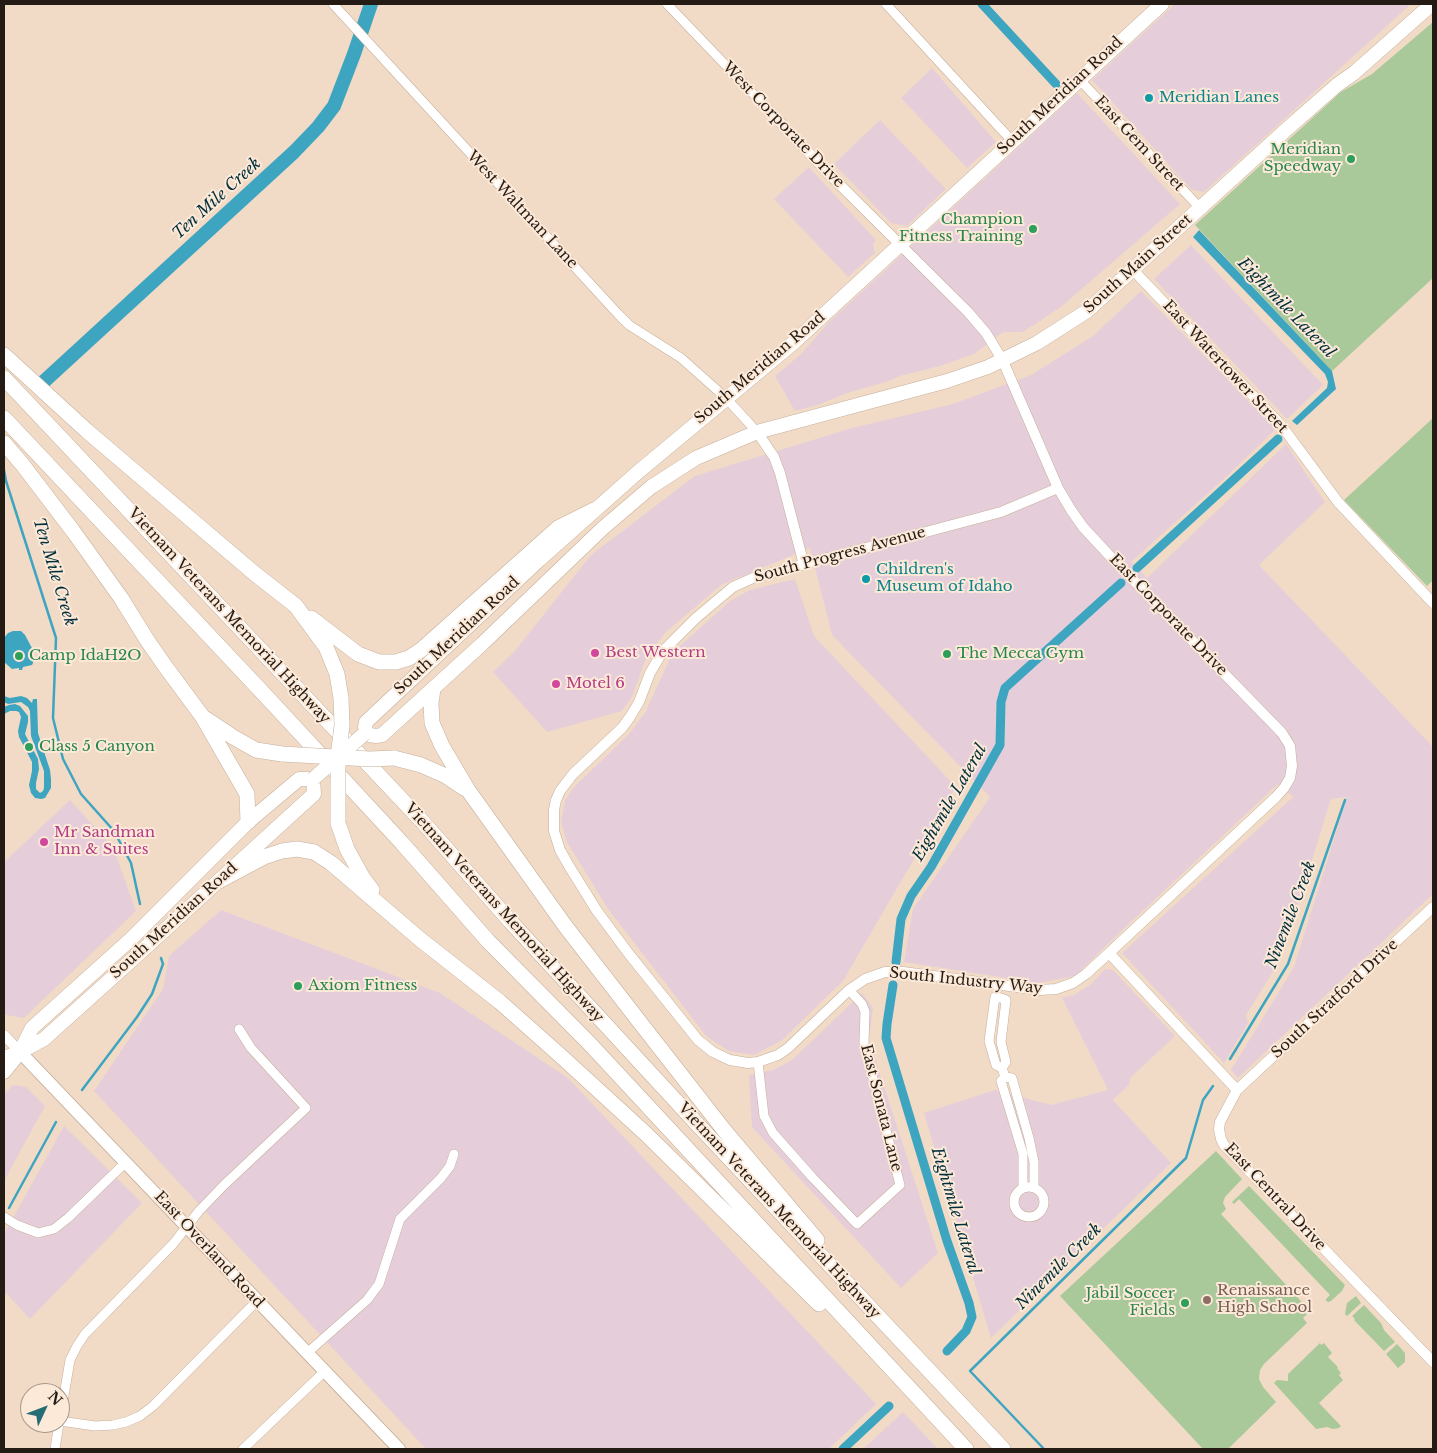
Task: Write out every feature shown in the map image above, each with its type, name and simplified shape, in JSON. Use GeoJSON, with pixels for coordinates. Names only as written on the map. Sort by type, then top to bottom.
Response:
{"type":"FeatureCollection","features":[{"type":"Feature","properties":{"kind":"highway"},"geometry":{"type":"LineString","coordinates":[[4,355],[94,438],[254,573],[358,654],[379,662],[396,662],[409,658],[421,650],[558,528],[594,510]]}},
{"type":"Feature","properties":{"kind":"highway","name":"Vietnam Veterans Memorial Highway"},"geometry":{"type":"LineString","coordinates":[[4,378],[421,820],[510,921],[770,1204],[1003,1449]]}},
{"type":"Feature","properties":{"kind":"highway","name":"Vietnam Veterans Memorial Highway"},"geometry":{"type":"LineString","coordinates":[[4,418],[402,843],[488,941],[590,1044],[966,1449]]}},
{"type":"Feature","properties":{"kind":"highway"},"geometry":{"type":"LineString","coordinates":[[4,442],[73,531],[121,598],[147,640],[202,716],[248,794],[248,822]]}},
{"type":"Feature","properties":{"kind":"highway"},"geometry":{"type":"LineString","coordinates":[[296,606],[326,647],[337,674],[341,698],[342,725],[338,757],[338,823],[347,849],[363,878],[395,918]]}},
{"type":"Feature","properties":{"kind":"highway"},"geometry":{"type":"LineString","coordinates":[[433,689],[431,702],[432,723],[442,746],[468,790],[566,927],[724,1130],[922,1363]]}},
{"type":"Feature","properties":{"kind":"highway"},"geometry":{"type":"LineString","coordinates":[[202,716],[234,738],[256,750],[282,754],[370,759],[394,758],[421,765],[446,776],[468,790]]}},
{"type":"Feature","properties":{"kind":"highway"},"geometry":{"type":"LineString","coordinates":[[219,881],[282,851],[297,849],[314,852],[331,862],[395,918],[500,1002],[595,1087],[646,1134],[793,1280],[902,1381]]}},
{"type":"Feature","properties":{"kind":"main road","name":"South Meridian Road"},"geometry":{"type":"LineString","coordinates":[[4,1072],[20,1052],[32,1028],[130,938],[248,822],[299,779],[313,779],[364,734],[366,722],[539,560],[594,510],[792,344],[1160,4]]}},
{"type":"Feature","properties":{"kind":"main road","name":"South Main Street"},"geometry":{"type":"LineString","coordinates":[[650,487],[696,458],[757,432],[947,381],[1003,361],[1087,312],[1337,85],[1354,73],[1432,4]]}},
{"type":"Feature","properties":{"kind":"main road"},"geometry":{"type":"LineString","coordinates":[[603,528],[614,505],[702,430],[726,398]]}},
{"type":"Feature","properties":{"kind":"main road","name":"South Meridian Road"},"geometry":{"type":"LineString","coordinates":[[364,734],[382,735],[482,644],[603,528],[650,487]]}},
{"type":"Feature","properties":{"kind":"main road","name":"South Meridian Road"},"geometry":{"type":"LineString","coordinates":[[4,1058],[20,1052],[44,1038],[219,881],[314,794],[313,779]]}},
{"type":"Feature","properties":{"kind":"main road","name":"East Overland Road"},"geometry":{"type":"LineString","coordinates":[[20,1052],[399,1449]]}},
{"type":"Feature","properties":{"kind":"street","name":"West Waltman Lane"},"geometry":{"type":"LineString","coordinates":[[333,4],[618,314],[629,325],[681,358],[726,398],[757,432]]}},
{"type":"Feature","properties":{"kind":"street","name":"West Corporate Drive"},"geometry":{"type":"LineString","coordinates":[[667,4],[827,172],[900,244]]}},
{"type":"Feature","properties":{"kind":"street"},"geometry":{"type":"LineString","coordinates":[[886,4],[1012,141]]}},
{"type":"Feature","properties":{"kind":"street","name":"East Gem Street"},"geometry":{"type":"LineString","coordinates":[[1079,79],[1200,208]]}},
{"type":"Feature","properties":{"kind":"street","name":"East Corporate Drive"},"geometry":{"type":"LineString","coordinates":[[900,244],[968,312],[986,333],[1003,361],[1058,488],[1083,527],[1282,733],[1290,746],[1292,766],[1290,778],[1284,788],[1109,953]]}},
{"type":"Feature","properties":{"kind":"street","name":"East Watertower Street"},"geometry":{"type":"LineString","coordinates":[[1133,270],[1271,413],[1338,502],[1433,603]]}},
{"type":"Feature","properties":{"kind":"street"},"geometry":{"type":"LineString","coordinates":[[757,432],[774,457],[780,473],[804,565]]}},
{"type":"Feature","properties":{"kind":"street","name":"South Progress Avenue"},"geometry":{"type":"LineString","coordinates":[[698,1040],[613,933],[560,850],[553,821],[556,800],[560,791],[573,774],[622,728],[630,718],[658,659],[677,636],[726,592],[740,583],[1001,512],[1058,488]]}},
{"type":"Feature","properties":{"kind":"street","name":"South Stratford Drive"},"geometry":{"type":"LineString","coordinates":[[1236,1090],[1433,907]]}},
{"type":"Feature","properties":{"kind":"street"},"geometry":{"type":"LineString","coordinates":[[1109,953],[1236,1090]]}},
{"type":"Feature","properties":{"kind":"street","name":"South Industry Way"},"geometry":{"type":"LineString","coordinates":[[698,1040],[709,1050],[721,1057],[740,1062],[758,1062],[778,1055],[788,1048],[850,990],[864,979],[872,976],[893,972],[1040,990],[1056,989],[1074,983],[1109,953]]}},
{"type":"Feature","properties":{"kind":"street"},"geometry":{"type":"LineString","coordinates":[[1004,986],[1001,998],[1006,1000],[1001,1042],[1006,1062],[1001,1080],[1023,1154],[1023,1188]]}},
{"type":"Feature","properties":{"kind":"street","name":"East Sonata Lane"},"geometry":{"type":"LineString","coordinates":[[758,1062],[764,1116],[773,1133],[857,1224],[900,1186],[864,1043],[865,1012],[862,1004],[850,990]]}},
{"type":"Feature","properties":{"kind":"street"},"geometry":{"type":"LineString","coordinates":[[66,1383],[70,1360],[85,1334],[173,1244],[199,1211],[224,1185],[306,1108],[251,1048],[239,1029]]}},
{"type":"Feature","properties":{"kind":"street"},"geometry":{"type":"LineString","coordinates":[[4,1035],[20,1052]]}},
{"type":"Feature","properties":{"kind":"street"},"geometry":{"type":"LineString","coordinates":[[1004,1072],[1012,1078],[1029,1138],[1034,1162],[1034,1188]]}},
{"type":"Feature","properties":{"kind":"street","name":"East Central Drive"},"geometry":{"type":"LineString","coordinates":[[1236,1090],[1220,1122],[1219,1134],[1224,1145],[1433,1362]]}},
{"type":"Feature","properties":{"kind":"street"},"geometry":{"type":"LineString","coordinates":[[307,1353],[367,1300],[379,1284],[400,1219],[441,1178],[450,1166],[454,1154]]}},
{"type":"Feature","properties":{"kind":"street"},"geometry":{"type":"LineString","coordinates":[[4,1217],[17,1225],[38,1233],[54,1229],[126,1162]]}},
{"type":"Feature","properties":{"kind":"street"},"geometry":{"type":"LineString","coordinates":[[1023,1188],[1034,1188],[1042,1195],[1044,1205],[1038,1214],[1029,1217],[1020,1214],[1014,1206],[1014,1197],[1023,1188]]}},
{"type":"Feature","properties":{"kind":"street"},"geometry":{"type":"LineString","coordinates":[[70,1422],[95,1426],[113,1425],[140,1416],[153,1406],[257,1301]]}},
{"type":"Feature","properties":{"kind":"street"},"geometry":{"type":"LineString","coordinates":[[243,1449],[325,1371]]}},
{"type":"Feature","properties":{"kind":"street"},"geometry":{"type":"LineString","coordinates":[[56,1449],[58,1433]]}},
{"type":"Feature","properties":{"kind":"shaded area"},"geometry":{"type":"Polygon","coordinates":[[[1175,4],[1411,4],[1204,192],[1192,190],[1092,80],[1175,4]]]}},
{"type":"Feature","properties":{"kind":"shaded area"},"geometry":{"type":"Polygon","coordinates":[[[932,68],[996,142],[967,168],[901,98],[932,68]]]}},
{"type":"Feature","properties":{"kind":"shaded area"},"geometry":{"type":"Polygon","coordinates":[[[1077,93],[1180,204],[1062,306],[1022,332],[1003,332],[974,354],[795,411],[775,376],[801,354],[828,323],[1077,93]]]}},
{"type":"Feature","properties":{"kind":"shaded area"},"geometry":{"type":"Polygon","coordinates":[[[880,120],[946,189],[907,226],[891,223],[834,164],[880,120]]]}},
{"type":"Feature","properties":{"kind":"shaded area"},"geometry":{"type":"Polygon","coordinates":[[[809,167],[876,240],[873,244],[875,253],[848,277],[774,199],[809,167]]]}},
{"type":"Feature","properties":{"kind":"shaded area"},"geometry":{"type":"Polygon","coordinates":[[[1191,245],[1323,385],[1287,419],[1154,279],[1191,245]]]}},
{"type":"Feature","properties":{"kind":"shaded area"},"geometry":{"type":"Polygon","coordinates":[[[1141,291],[1276,429],[1227,476],[1131,562],[1147,578],[1286,444],[1325,502],[1259,565],[1433,747],[1433,894],[1238,1078],[1231,1070],[1294,967],[1347,797],[1331,799],[1281,959],[1246,1015],[1248,1023],[1224,1063],[1122,953],[1293,797],[1278,784],[1075,976],[1038,983],[904,962],[913,909],[990,797],[832,635],[810,548],[721,585],[666,632],[647,656],[632,697],[622,711],[547,732],[493,672],[514,652],[591,555],[695,476],[852,428],[953,404],[1031,375],[1093,336],[1141,291]]]}},
{"type":"Feature","properties":{"kind":"shaded area"},"geometry":{"type":"Polygon","coordinates":[[[795,579],[814,636],[956,787],[843,981],[781,1041],[754,1055],[729,1051],[707,1037],[608,909],[567,842],[561,822],[565,801],[573,788],[629,734],[645,713],[673,652],[730,601],[750,590],[795,579]]]}},
{"type":"Feature","properties":{"kind":"shaded area"},"geometry":{"type":"Polygon","coordinates":[[[70,800],[113,847],[136,911],[24,1018],[6,1015],[4,1012],[4,862],[70,800]]]}},
{"type":"Feature","properties":{"kind":"shaded area"},"geometry":{"type":"Polygon","coordinates":[[[221,910],[440,993],[568,1078],[876,1404],[829,1449],[426,1449],[94,1091],[163,989],[169,956],[221,910]]]}},
{"type":"Feature","properties":{"kind":"shaded area"},"geometry":{"type":"Polygon","coordinates":[[[1105,969],[1113,970],[1175,1036],[1130,1078],[1129,1085],[1113,1100],[1171,1163],[991,1338],[924,1113],[995,1090],[1051,1105],[1108,1090],[1062,998],[1074,995],[1091,984],[1105,969]]]}},
{"type":"Feature","properties":{"kind":"shaded area"},"geometry":{"type":"Polygon","coordinates":[[[862,993],[873,1008],[869,1040],[938,1253],[901,1288],[752,1127],[749,1075],[773,1070],[792,1060],[862,993]]]}},
{"type":"Feature","properties":{"kind":"shaded area"},"geometry":{"type":"Polygon","coordinates":[[[13,1085],[26,1087],[45,1106],[4,1181],[4,1094],[13,1085]]]}},
{"type":"Feature","properties":{"kind":"shaded area"},"geometry":{"type":"Polygon","coordinates":[[[64,1126],[142,1203],[30,1319],[4,1291],[4,1234],[64,1126]]]}},
{"type":"Feature","properties":{"kind":"shaded area"},"geometry":{"type":"Polygon","coordinates":[[[903,1412],[938,1449],[863,1449],[903,1412]]]}},
{"type":"Feature","properties":{"kind":"green space","name":"Meridian Speedway"},"geometry":{"type":"Polygon","coordinates":[[[1433,22],[1433,278],[1332,371],[1195,225],[1341,92],[1372,74],[1433,22]]]}},
{"type":"Feature","properties":{"kind":"green space"},"geometry":{"type":"Polygon","coordinates":[[[1433,418],[1433,580],[1427,586],[1344,500],[1433,418]]]}},
{"type":"Feature","properties":{"kind":"green space","name":"Jabil Soccer Fields"},"geometry":{"type":"Polygon","coordinates":[[[1216,1151],[1242,1179],[1225,1197],[1223,1203],[1226,1209],[1221,1214],[1310,1311],[1303,1318],[1307,1323],[1260,1370],[1259,1379],[1263,1387],[1276,1402],[1228,1449],[1203,1449],[1060,1296],[1216,1151]]]}},
{"type":"Feature","properties":{"kind":"green space"},"geometry":{"type":"Polygon","coordinates":[[[1249,1186],[1345,1285],[1342,1291],[1332,1300],[1326,1301],[1330,1295],[1239,1199],[1234,1204],[1232,1202],[1249,1186]]]}},
{"type":"Feature","properties":{"kind":"green space"},"geometry":{"type":"Polygon","coordinates":[[[1356,1296],[1361,1303],[1347,1316],[1345,1314],[1347,1303],[1356,1296]]]}},
{"type":"Feature","properties":{"kind":"green space"},"geometry":{"type":"Polygon","coordinates":[[[1364,1305],[1395,1342],[1384,1351],[1352,1316],[1364,1305]]]}},
{"type":"Feature","properties":{"kind":"green space"},"geometry":{"type":"Polygon","coordinates":[[[1320,1343],[1321,1345],[1324,1343],[1332,1353],[1328,1357],[1338,1367],[1341,1373],[1339,1375],[1343,1380],[1319,1403],[1341,1426],[1339,1428],[1327,1427],[1316,1429],[1274,1383],[1277,1380],[1288,1381],[1288,1374],[1320,1343]]]}},
{"type":"Feature","properties":{"kind":"green space"},"geometry":{"type":"Polygon","coordinates":[[[1397,1344],[1405,1353],[1405,1362],[1398,1368],[1386,1354],[1397,1344]]]}},
{"type":"Feature","properties":{"kind":"water","name":"Eightmile Lateral"},"geometry":{"type":"Polygon","coordinates":[[[1199,230],[1332,371],[1336,389],[1297,425],[1292,421],[1327,388],[1328,382],[1325,374],[1193,237],[1199,230]]]}},
{"type":"Feature","properties":{"kind":"water","name":"Camp IdaH2O"},"geometry":{"type":"Polygon","coordinates":[[[13,631],[21,631],[33,650],[32,665],[23,667],[22,670],[19,670],[19,668],[12,669],[4,662],[4,638],[13,631]]]}},
{"type":"Feature","properties":{"kind":"water","name":"Class 5 Canyon"},"geometry":{"type":"Polygon","coordinates":[[[4,696],[10,698],[21,696],[27,698],[32,703],[33,699],[37,699],[38,733],[51,779],[51,788],[45,798],[35,798],[31,793],[29,785],[32,762],[19,737],[18,731],[21,717],[19,712],[10,711],[4,714],[4,707],[15,704],[20,706],[28,716],[25,734],[38,759],[39,769],[36,789],[40,793],[44,788],[44,771],[31,736],[30,711],[21,702],[8,704],[4,702],[4,696]]]}},
{"type":"Feature","properties":{"kind":"waterway","name":"Ten Mile Creek"},"geometry":{"type":"LineString","coordinates":[[39,386],[294,152],[318,127],[334,106],[371,4]]}},
{"type":"Feature","properties":{"kind":"waterway","name":"Eightmile Lateral"},"geometry":{"type":"LineString","coordinates":[[982,4],[1056,84]]}},
{"type":"Feature","properties":{"kind":"waterway","name":"Eightmile Lateral"},"geometry":{"type":"LineString","coordinates":[[1137,568],[1278,439]]}},
{"type":"Feature","properties":{"kind":"waterway","name":"Ten Mile Creek"},"geometry":{"type":"LineString","coordinates":[[4,470],[56,638],[53,718],[63,759],[81,794],[114,831],[131,863],[140,904]]}},
{"type":"Feature","properties":{"kind":"waterway","name":"Eightmile Lateral"},"geometry":{"type":"LineString","coordinates":[[896,962],[901,919],[911,896],[931,867],[1000,745],[1001,702],[1005,688],[1121,583]]}},
{"type":"Feature","properties":{"kind":"waterway","name":"Ninemile Creek"},"geometry":{"type":"LineString","coordinates":[[1230,1059],[1288,964],[1345,800]]}},
{"type":"Feature","properties":{"kind":"waterway","name":"Ten Mile Creek"},"geometry":{"type":"LineString","coordinates":[[82,1090],[152,994],[163,964],[161,958]]}},
{"type":"Feature","properties":{"kind":"waterway","name":"Eightmile Lateral"},"geometry":{"type":"LineString","coordinates":[[893,985],[886,1038],[947,1241],[969,1303],[972,1317],[966,1331],[947,1351]]}},
{"type":"Feature","properties":{"kind":"waterway","name":"Ninemile Creek"},"geometry":{"type":"LineString","coordinates":[[1044,1449],[970,1371],[1186,1158],[1203,1100],[1213,1086]]}},
{"type":"Feature","properties":{"kind":"waterway","name":"Ten Mile Creek"},"geometry":{"type":"LineString","coordinates":[[9,1208],[56,1122]]}},
{"type":"Feature","properties":{"kind":"waterway","name":"Eightmile Lateral"},"geometry":{"type":"LineString","coordinates":[[843,1449],[889,1406]]}},
{"type":"Feature","properties":{"kind":"place","name":"Meridian Lanes"},"geometry":{"type":"Point","coordinates":[1149,98]}},
{"type":"Feature","properties":{"kind":"place","name":"Meridian Speedway"},"geometry":{"type":"Point","coordinates":[1351,159]}},
{"type":"Feature","properties":{"kind":"place","name":"Champion Fitness Training"},"geometry":{"type":"Point","coordinates":[1033,229]}},
{"type":"Feature","properties":{"kind":"place","name":"Children's Museum of Idaho"},"geometry":{"type":"Point","coordinates":[866,579]}},
{"type":"Feature","properties":{"kind":"place","name":"Best Western"},"geometry":{"type":"Point","coordinates":[595,653]}},
{"type":"Feature","properties":{"kind":"place","name":"The Mecca Gym"},"geometry":{"type":"Point","coordinates":[947,654]}},
{"type":"Feature","properties":{"kind":"place","name":"Camp IdaH2O"},"geometry":{"type":"Point","coordinates":[19,656]}},
{"type":"Feature","properties":{"kind":"place","name":"Motel 6"},"geometry":{"type":"Point","coordinates":[556,684]}},
{"type":"Feature","properties":{"kind":"place","name":"Class 5 Canyon"},"geometry":{"type":"Point","coordinates":[29,747]}},
{"type":"Feature","properties":{"kind":"place","name":"Mr Sandman Inn & Suites"},"geometry":{"type":"Point","coordinates":[44,842]}},
{"type":"Feature","properties":{"kind":"place","name":"Axiom Fitness"},"geometry":{"type":"Point","coordinates":[298,986]}},
{"type":"Feature","properties":{"kind":"place","name":"Renaissance High School"},"geometry":{"type":"Point","coordinates":[1207,1300]}},
{"type":"Feature","properties":{"kind":"place","name":"Jabil Soccer Fields"},"geometry":{"type":"Point","coordinates":[1185,1303]}}]}
